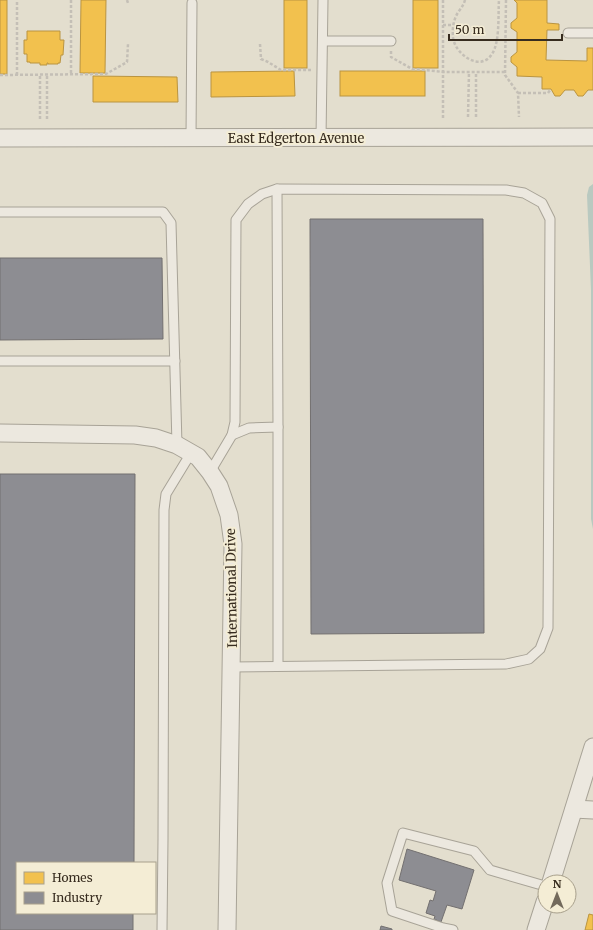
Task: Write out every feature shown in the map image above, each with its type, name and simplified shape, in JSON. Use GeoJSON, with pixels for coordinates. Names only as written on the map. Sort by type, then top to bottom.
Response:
{"type":"FeatureCollection","features":[{"type":"Feature","properties":{"kind":"street","name":"East Edgerton Avenue"},"geometry":{"type":"LineString","coordinates":[[0,138],[593,137]]}},
{"type":"Feature","properties":{"kind":"street","name":"International Drive"},"geometry":{"type":"LineString","coordinates":[[0,433],[135,435],[156,438],[176,445],[198,457],[220,486],[229,514],[233,544],[227,930]]}},
{"type":"Feature","properties":{"kind":"street"},"geometry":{"type":"LineString","coordinates":[[554,874],[593,747]]}},
{"type":"Feature","properties":{"kind":"street"},"geometry":{"type":"LineString","coordinates":[[574,809],[593,810]]}},
{"type":"Feature","properties":{"kind":"street"},"geometry":{"type":"LineString","coordinates":[[536,930],[541,914]]}},
{"type":"Feature","properties":{"kind":"lane"},"geometry":{"type":"LineString","coordinates":[[321,138],[323,0]]}},
{"type":"Feature","properties":{"kind":"lane"},"geometry":{"type":"LineString","coordinates":[[191,138],[192,3]]}},
{"type":"Feature","properties":{"kind":"lane"},"geometry":{"type":"LineString","coordinates":[[568,33],[593,33]]}},
{"type":"Feature","properties":{"kind":"lane"},"geometry":{"type":"LineString","coordinates":[[323,41],[391,41]]}},
{"type":"Feature","properties":{"kind":"lane"},"geometry":{"type":"LineString","coordinates":[[277,189],[278,666]]}},
{"type":"Feature","properties":{"kind":"lane"},"geometry":{"type":"LineString","coordinates":[[210,472],[232,435],[235,422],[236,220],[248,204],[262,194],[277,189],[506,190],[524,192],[542,203],[550,219],[548,628],[540,649],[529,659],[506,664],[231,667]]}},
{"type":"Feature","properties":{"kind":"lane"},"geometry":{"type":"LineString","coordinates":[[0,212],[164,212],[171,223],[176,445]]}},
{"type":"Feature","properties":{"kind":"lane"},"geometry":{"type":"LineString","coordinates":[[0,361],[174,361]]}},
{"type":"Feature","properties":{"kind":"lane"},"geometry":{"type":"LineString","coordinates":[[232,435],[249,428],[278,427]]}},
{"type":"Feature","properties":{"kind":"lane"},"geometry":{"type":"LineString","coordinates":[[162,930],[164,510],[166,494],[192,453]]}},
{"type":"Feature","properties":{"kind":"lane"},"geometry":{"type":"LineString","coordinates":[[453,930],[443,928],[392,910],[387,883],[403,833],[474,851],[490,870],[537,884]]}},
{"type":"Feature","properties":{"kind":"path"},"geometry":{"type":"LineString","coordinates":[[17,0],[17,75]]}},
{"type":"Feature","properties":{"kind":"path"},"geometry":{"type":"LineString","coordinates":[[72,0],[72,74]]}},
{"type":"Feature","properties":{"kind":"path"},"geometry":{"type":"LineString","coordinates":[[443,0],[443,118]]}},
{"type":"Feature","properties":{"kind":"path"},"geometry":{"type":"LineString","coordinates":[[465,0],[453,25],[452,36],[458,49],[463,55],[469,60],[476,62],[487,60],[492,55],[495,48],[499,0]]}},
{"type":"Feature","properties":{"kind":"path"},"geometry":{"type":"LineString","coordinates":[[506,0],[505,75],[518,93],[519,118]]}},
{"type":"Feature","properties":{"kind":"path"},"geometry":{"type":"LineString","coordinates":[[498,9],[506,10]]}},
{"type":"Feature","properties":{"kind":"path"},"geometry":{"type":"LineString","coordinates":[[443,25],[453,25]]}},
{"type":"Feature","properties":{"kind":"path"},"geometry":{"type":"LineString","coordinates":[[0,75],[106,74],[127,62],[128,44]]}},
{"type":"Feature","properties":{"kind":"path"},"geometry":{"type":"LineString","coordinates":[[260,44],[261,59],[280,70],[322,70]]}},
{"type":"Feature","properties":{"kind":"path"},"geometry":{"type":"LineString","coordinates":[[391,58],[412,69],[443,72],[505,72]]}},
{"type":"Feature","properties":{"kind":"path"},"geometry":{"type":"LineString","coordinates":[[468,118],[469,72]]}},
{"type":"Feature","properties":{"kind":"path"},"geometry":{"type":"LineString","coordinates":[[476,72],[476,118]]}},
{"type":"Feature","properties":{"kind":"path"},"geometry":{"type":"LineString","coordinates":[[40,75],[40,119]]}},
{"type":"Feature","properties":{"kind":"path"},"geometry":{"type":"LineString","coordinates":[[47,75],[47,119]]}},
{"type":"Feature","properties":{"kind":"path"},"geometry":{"type":"LineString","coordinates":[[518,93],[548,93],[551,89]]}},
{"type":"Feature","properties":{"kind":"shaded area"},"geometry":{"type":"Polygon","coordinates":[[[593,184],[593,529],[591,519],[591,290],[587,195],[589,187],[593,184]]]}},
{"type":"Feature","properties":{"kind":"building: Homes"},"geometry":{"type":"Polygon","coordinates":[[[0,0],[7,0],[7,74],[0,74],[0,0]]]}},
{"type":"Feature","properties":{"kind":"building: Homes"},"geometry":{"type":"Polygon","coordinates":[[[81,0],[106,0],[105,73],[80,73],[81,0]]]}},
{"type":"Feature","properties":{"kind":"building: Homes"},"geometry":{"type":"Polygon","coordinates":[[[284,0],[307,0],[307,68],[284,68],[284,0]]]}},
{"type":"Feature","properties":{"kind":"building: Homes"},"geometry":{"type":"Polygon","coordinates":[[[413,0],[438,0],[438,68],[413,68],[413,0]]]}},
{"type":"Feature","properties":{"kind":"building: Homes"},"geometry":{"type":"Polygon","coordinates":[[[514,0],[547,0],[547,23],[559,24],[559,30],[547,30],[546,60],[587,61],[587,48],[593,48],[593,90],[588,90],[583,96],[578,96],[574,90],[565,90],[560,96],[555,96],[551,89],[542,89],[542,77],[517,76],[517,67],[511,62],[511,57],[517,52],[517,32],[511,28],[511,23],[517,18],[517,3],[514,0]]]}},
{"type":"Feature","properties":{"kind":"building: Homes"},"geometry":{"type":"Polygon","coordinates":[[[27,31],[60,31],[60,40],[64,40],[63,55],[61,55],[60,63],[47,63],[47,65],[40,65],[40,63],[27,62],[27,54],[24,54],[24,40],[27,40],[27,31]]]}},
{"type":"Feature","properties":{"kind":"building: Homes"},"geometry":{"type":"Polygon","coordinates":[[[294,71],[295,96],[211,97],[211,72],[294,71]]]}},
{"type":"Feature","properties":{"kind":"building: Homes"},"geometry":{"type":"Polygon","coordinates":[[[340,71],[425,71],[425,96],[340,96],[340,71]]]}},
{"type":"Feature","properties":{"kind":"building: Homes"},"geometry":{"type":"Polygon","coordinates":[[[93,76],[177,77],[178,102],[93,102],[93,76]]]}},
{"type":"Feature","properties":{"kind":"building: Homes"},"geometry":{"type":"Polygon","coordinates":[[[589,914],[593,915],[593,930],[585,930],[589,914]]]}},
{"type":"Feature","properties":{"kind":"building: Industry"},"geometry":{"type":"Polygon","coordinates":[[[310,219],[483,219],[484,633],[311,634],[310,219]]]}},
{"type":"Feature","properties":{"kind":"building: Industry"},"geometry":{"type":"Polygon","coordinates":[[[0,258],[162,258],[163,339],[0,340],[0,258]]]}},
{"type":"Feature","properties":{"kind":"building: Industry"},"geometry":{"type":"Polygon","coordinates":[[[0,474],[135,474],[134,862],[16,862],[16,914],[133,914],[133,930],[0,930],[0,474]]]}},
{"type":"Feature","properties":{"kind":"building: Industry"},"geometry":{"type":"Polygon","coordinates":[[[407,849],[474,870],[462,909],[447,905],[441,922],[434,919],[435,916],[426,913],[430,900],[433,901],[436,891],[399,880],[407,849]]]}},
{"type":"Feature","properties":{"kind":"building: Industry"},"geometry":{"type":"Polygon","coordinates":[[[381,926],[392,929],[392,930],[380,930],[381,926]]]}}]}
